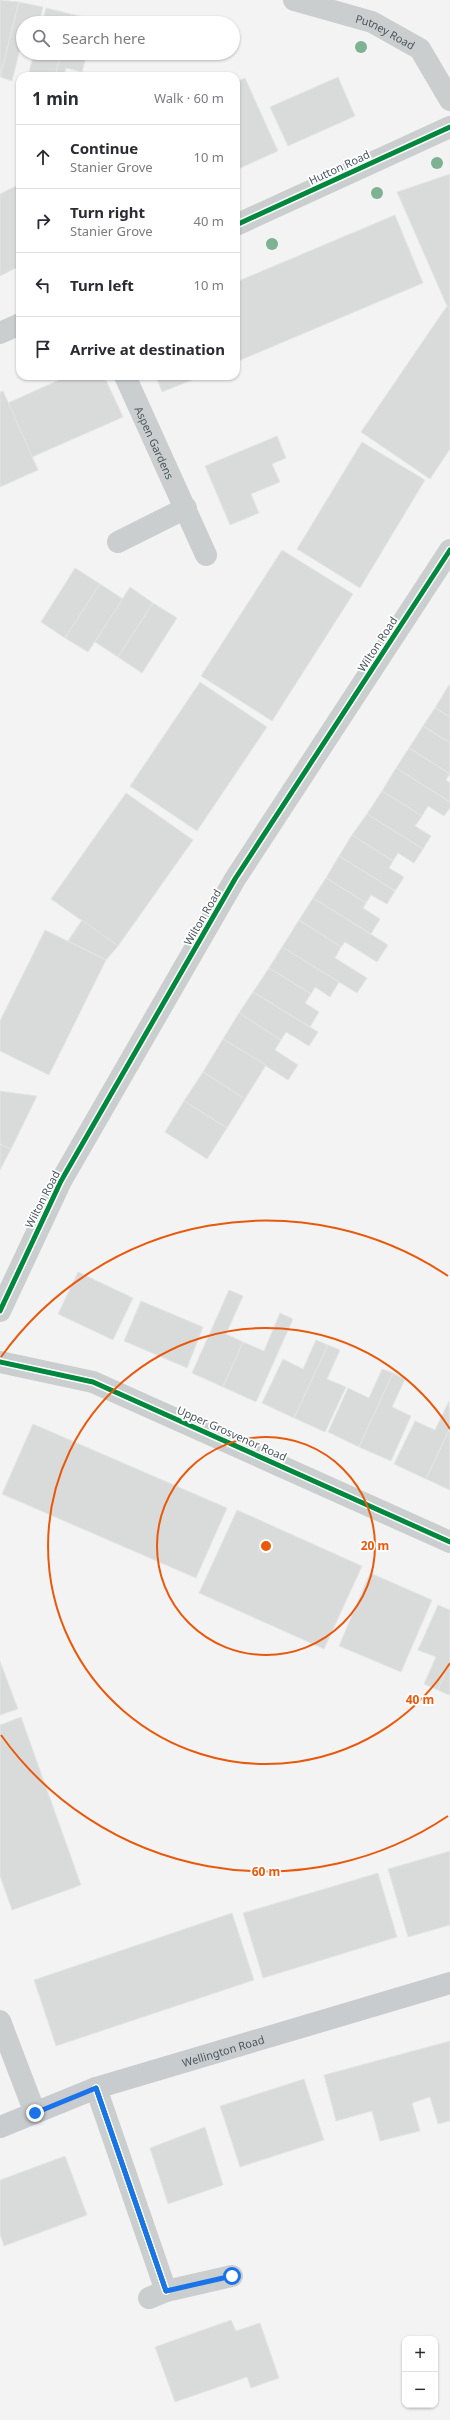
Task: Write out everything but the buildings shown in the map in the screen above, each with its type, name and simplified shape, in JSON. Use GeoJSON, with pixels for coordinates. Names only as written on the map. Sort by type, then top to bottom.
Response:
{"type":"FeatureCollection","features":[{"type":"Feature","properties":{"kind":"main road","name":"Wellington Road"},"geometry":{"type":"LineString","coordinates":[[0,2128],[96,2088],[450,1984]]}},
{"type":"Feature","properties":{"kind":"street","name":"Putney Road"},"geometry":{"type":"LineString","coordinates":[[294,0],[372,22],[420,49],[450,100]]}},
{"type":"Feature","properties":{"kind":"street","name":"Hutton Road"},"geometry":{"type":"LineString","coordinates":[[240,223],[450,127]]}},
{"type":"Feature","properties":{"kind":"street"},"geometry":{"type":"LineString","coordinates":[[0,333],[16,326]]}},
{"type":"Feature","properties":{"kind":"street","name":"Aspen Gardens"},"geometry":{"type":"LineString","coordinates":[[127,380],[206,555]]}},
{"type":"Feature","properties":{"kind":"street"},"geometry":{"type":"LineString","coordinates":[[118,542],[186,508]]}},
{"type":"Feature","properties":{"kind":"street","name":"Wilton Road"},"geometry":{"type":"LineString","coordinates":[[0,1311],[61,1182],[235,879],[450,550]]}},
{"type":"Feature","properties":{"kind":"street","name":"Upper Grosvenor Road"},"geometry":{"type":"LineString","coordinates":[[0,1362],[93,1382],[450,1542]]}},
{"type":"Feature","properties":{"kind":"street"},"geometry":{"type":"LineString","coordinates":[[0,2021],[35,2113]]}},
{"type":"Feature","properties":{"kind":"street"},"geometry":{"type":"LineString","coordinates":[[96,2088],[157,2295],[232,2276]]}},
{"type":"Feature","properties":{"kind":"cycle path"},"geometry":{"type":"LineString","coordinates":[[240,223],[450,127]]}},
{"type":"Feature","properties":{"kind":"cycle path"},"geometry":{"type":"LineString","coordinates":[[0,1311],[61,1181],[235,879],[450,550]]}},
{"type":"Feature","properties":{"kind":"cycle path"},"geometry":{"type":"LineString","coordinates":[[0,1362],[93,1382],[450,1542]]}},
{"type":"Feature","properties":{"kind":"cycle path"},"geometry":{"type":"LineString","coordinates":[[96,2088],[166,2291]]}},
{"type":"Feature","properties":{"kind":"route"},"geometry":{"type":"LineString","coordinates":[[35,2113],[96,2088],[166,2291],[232,2276]]}}]}
